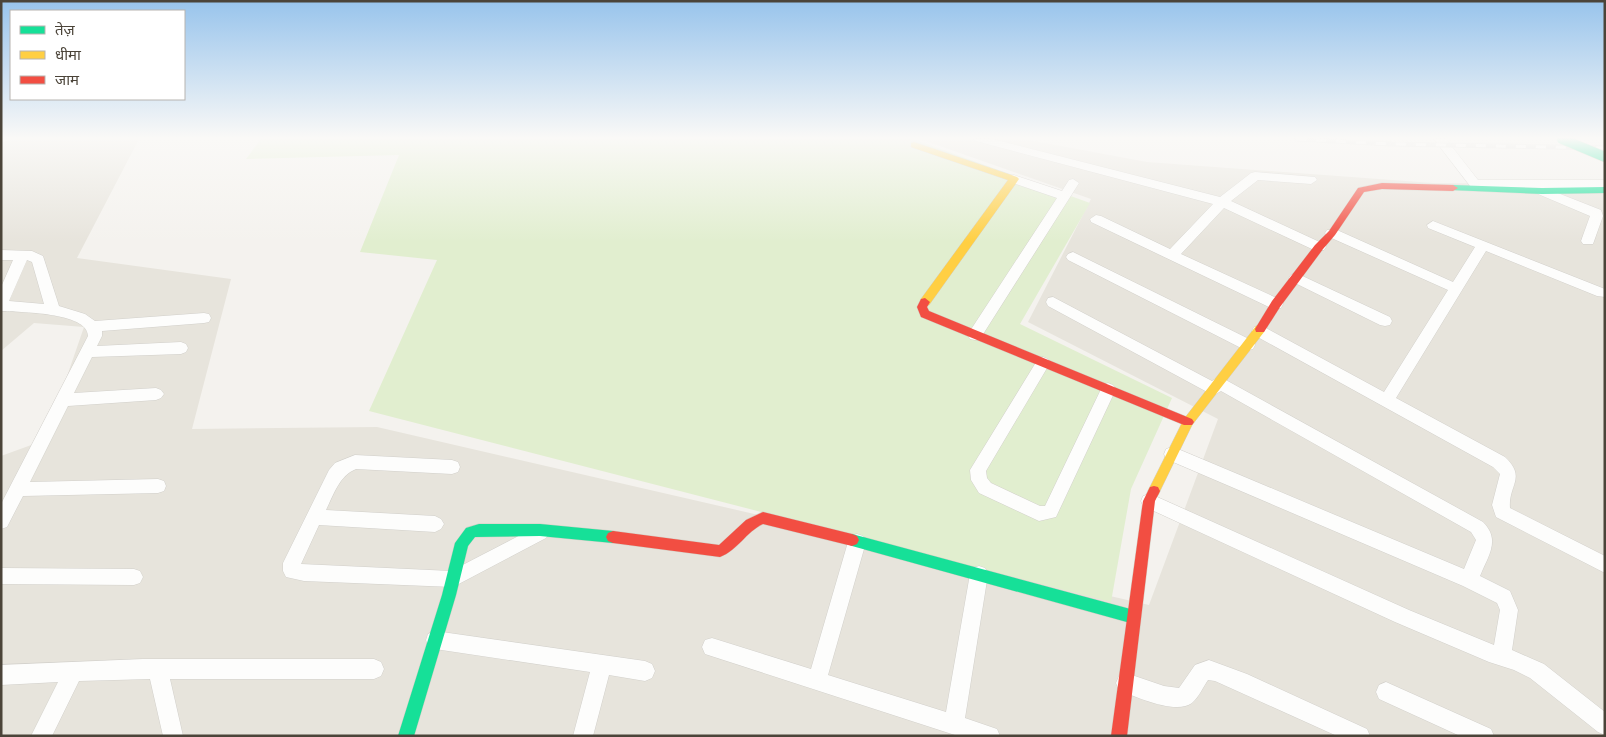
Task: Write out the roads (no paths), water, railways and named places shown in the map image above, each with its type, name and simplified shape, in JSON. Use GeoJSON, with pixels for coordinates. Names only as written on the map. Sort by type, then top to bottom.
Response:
{"type":"FeatureCollection","features":[{"type":"Feature","properties":{"kind":"street"},"geometry":{"type":"LineString","coordinates":[[998,173],[1063,196]]}},
{"type":"Feature","properties":{"kind":"street"},"geometry":{"type":"LineString","coordinates":[[1108,173],[1222,202],[1319,247]]}},
{"type":"Feature","properties":{"kind":"street"},"geometry":{"type":"LineString","coordinates":[[1467,173],[1475,184],[1605,184]]}},
{"type":"Feature","properties":{"kind":"street"},"geometry":{"type":"LineString","coordinates":[[1172,255],[1222,202],[1255,176],[1311,180]]}},
{"type":"Feature","properties":{"kind":"street"},"geometry":{"type":"LineString","coordinates":[[1014,179],[922,307],[925,314],[1188,422]]}},
{"type":"Feature","properties":{"kind":"street"},"geometry":{"type":"LineString","coordinates":[[975,335],[1073,183]]}},
{"type":"Feature","properties":{"kind":"street"},"geometry":{"type":"LineString","coordinates":[[1119,736],[1149,501],[1188,422],[1259,331],[1276,304],[1319,247],[1332,233],[1361,190],[1382,186],[1542,191],[1605,190]]}},
{"type":"Feature","properties":{"kind":"street"},"geometry":{"type":"LineString","coordinates":[[1542,191],[1596,213],[1597,216],[1588,241]]}},
{"type":"Feature","properties":{"kind":"street"},"geometry":{"type":"LineString","coordinates":[[1096,220],[1276,304]]}},
{"type":"Feature","properties":{"kind":"street"},"geometry":{"type":"LineString","coordinates":[[1433,226],[1602,293]]}},
{"type":"Feature","properties":{"kind":"street"},"geometry":{"type":"LineString","coordinates":[[1332,233],[1457,289]]}},
{"type":"Feature","properties":{"kind":"street"},"geometry":{"type":"LineString","coordinates":[[1386,401],[1483,246]]}},
{"type":"Feature","properties":{"kind":"street"},"geometry":{"type":"LineString","coordinates":[[1,255],[32,256],[38,259],[53,311]]}},
{"type":"Feature","properties":{"kind":"street"},"geometry":{"type":"LineString","coordinates":[[22,255],[1,305],[66,312],[81,317],[94,326],[204,318]]}},
{"type":"Feature","properties":{"kind":"street"},"geometry":{"type":"LineString","coordinates":[[1073,257],[1248,345]]}},
{"type":"Feature","properties":{"kind":"street"},"geometry":{"type":"LineString","coordinates":[[1296,278],[1385,321]]}},
{"type":"Feature","properties":{"kind":"street"},"geometry":{"type":"LineString","coordinates":[[1053,302],[1216,386],[1477,527],[1484,534],[1485,540],[1469,580]]}},
{"type":"Feature","properties":{"kind":"street"},"geometry":{"type":"LineString","coordinates":[[1,522],[95,336],[94,326]]}},
{"type":"Feature","properties":{"kind":"street"},"geometry":{"type":"LineString","coordinates":[[1259,331],[1499,462],[1509,472],[1501,502],[1502,512],[1605,565]]}},
{"type":"Feature","properties":{"kind":"street"},"geometry":{"type":"LineString","coordinates":[[87,352],[182,348]]}},
{"type":"Feature","properties":{"kind":"street"},"geometry":{"type":"LineString","coordinates":[[1043,363],[978,470],[979,480],[986,488],[1038,514],[1050,512],[1108,390]]}},
{"type":"Feature","properties":{"kind":"street"},"geometry":{"type":"LineString","coordinates":[[62,400],[156,394]]}},
{"type":"Feature","properties":{"kind":"street"},"geometry":{"type":"LineString","coordinates":[[1172,454],[1469,580],[1504,597],[1509,610],[1502,656]]}},
{"type":"Feature","properties":{"kind":"street"},"geometry":{"type":"LineString","coordinates":[[452,467],[386,462],[347,464],[335,475],[292,562],[291,568],[294,572],[453,578],[546,530]]}},
{"type":"Feature","properties":{"kind":"street"},"geometry":{"type":"LineString","coordinates":[[18,489],[158,486]]}},
{"type":"Feature","properties":{"kind":"street"},"geometry":{"type":"LineString","coordinates":[[1149,501],[1271,554],[1402,616],[1489,653],[1517,661],[1537,671],[1605,726]]}},
{"type":"Feature","properties":{"kind":"street"},"geometry":{"type":"LineString","coordinates":[[314,517],[435,524]]}},
{"type":"Feature","properties":{"kind":"street"},"geometry":{"type":"LineString","coordinates":[[406,736],[462,543],[470,532],[479,530],[546,530],[720,551],[733,545],[748,524],[756,519],[763,518],[979,574],[1134,617]]}},
{"type":"Feature","properties":{"kind":"street"},"geometry":{"type":"LineString","coordinates":[[817,680],[857,542]]}},
{"type":"Feature","properties":{"kind":"street"},"geometry":{"type":"LineString","coordinates":[[954,724],[979,574]]}},
{"type":"Feature","properties":{"kind":"street"},"geometry":{"type":"LineString","coordinates":[[1,576],[134,577]]}},
{"type":"Feature","properties":{"kind":"street"},"geometry":{"type":"LineString","coordinates":[[435,640],[644,671]]}},
{"type":"Feature","properties":{"kind":"street"},"geometry":{"type":"LineString","coordinates":[[712,647],[990,736]]}},
{"type":"Feature","properties":{"kind":"street"},"geometry":{"type":"LineString","coordinates":[[583,736],[602,664]]}},
{"type":"Feature","properties":{"kind":"street"},"geometry":{"type":"LineString","coordinates":[[1,675],[158,669],[374,669]]}},
{"type":"Feature","properties":{"kind":"street"},"geometry":{"type":"LineString","coordinates":[[158,669],[174,736]]}},
{"type":"Feature","properties":{"kind":"street"},"geometry":{"type":"LineString","coordinates":[[1126,683],[1172,698],[1182,698],[1202,672],[1215,671],[1360,736]]}},
{"type":"Feature","properties":{"kind":"street"},"geometry":{"type":"LineString","coordinates":[[41,736],[73,672]]}},
{"type":"Feature","properties":{"kind":"street"},"geometry":{"type":"LineString","coordinates":[[1386,692],[1484,736]]}}]}
